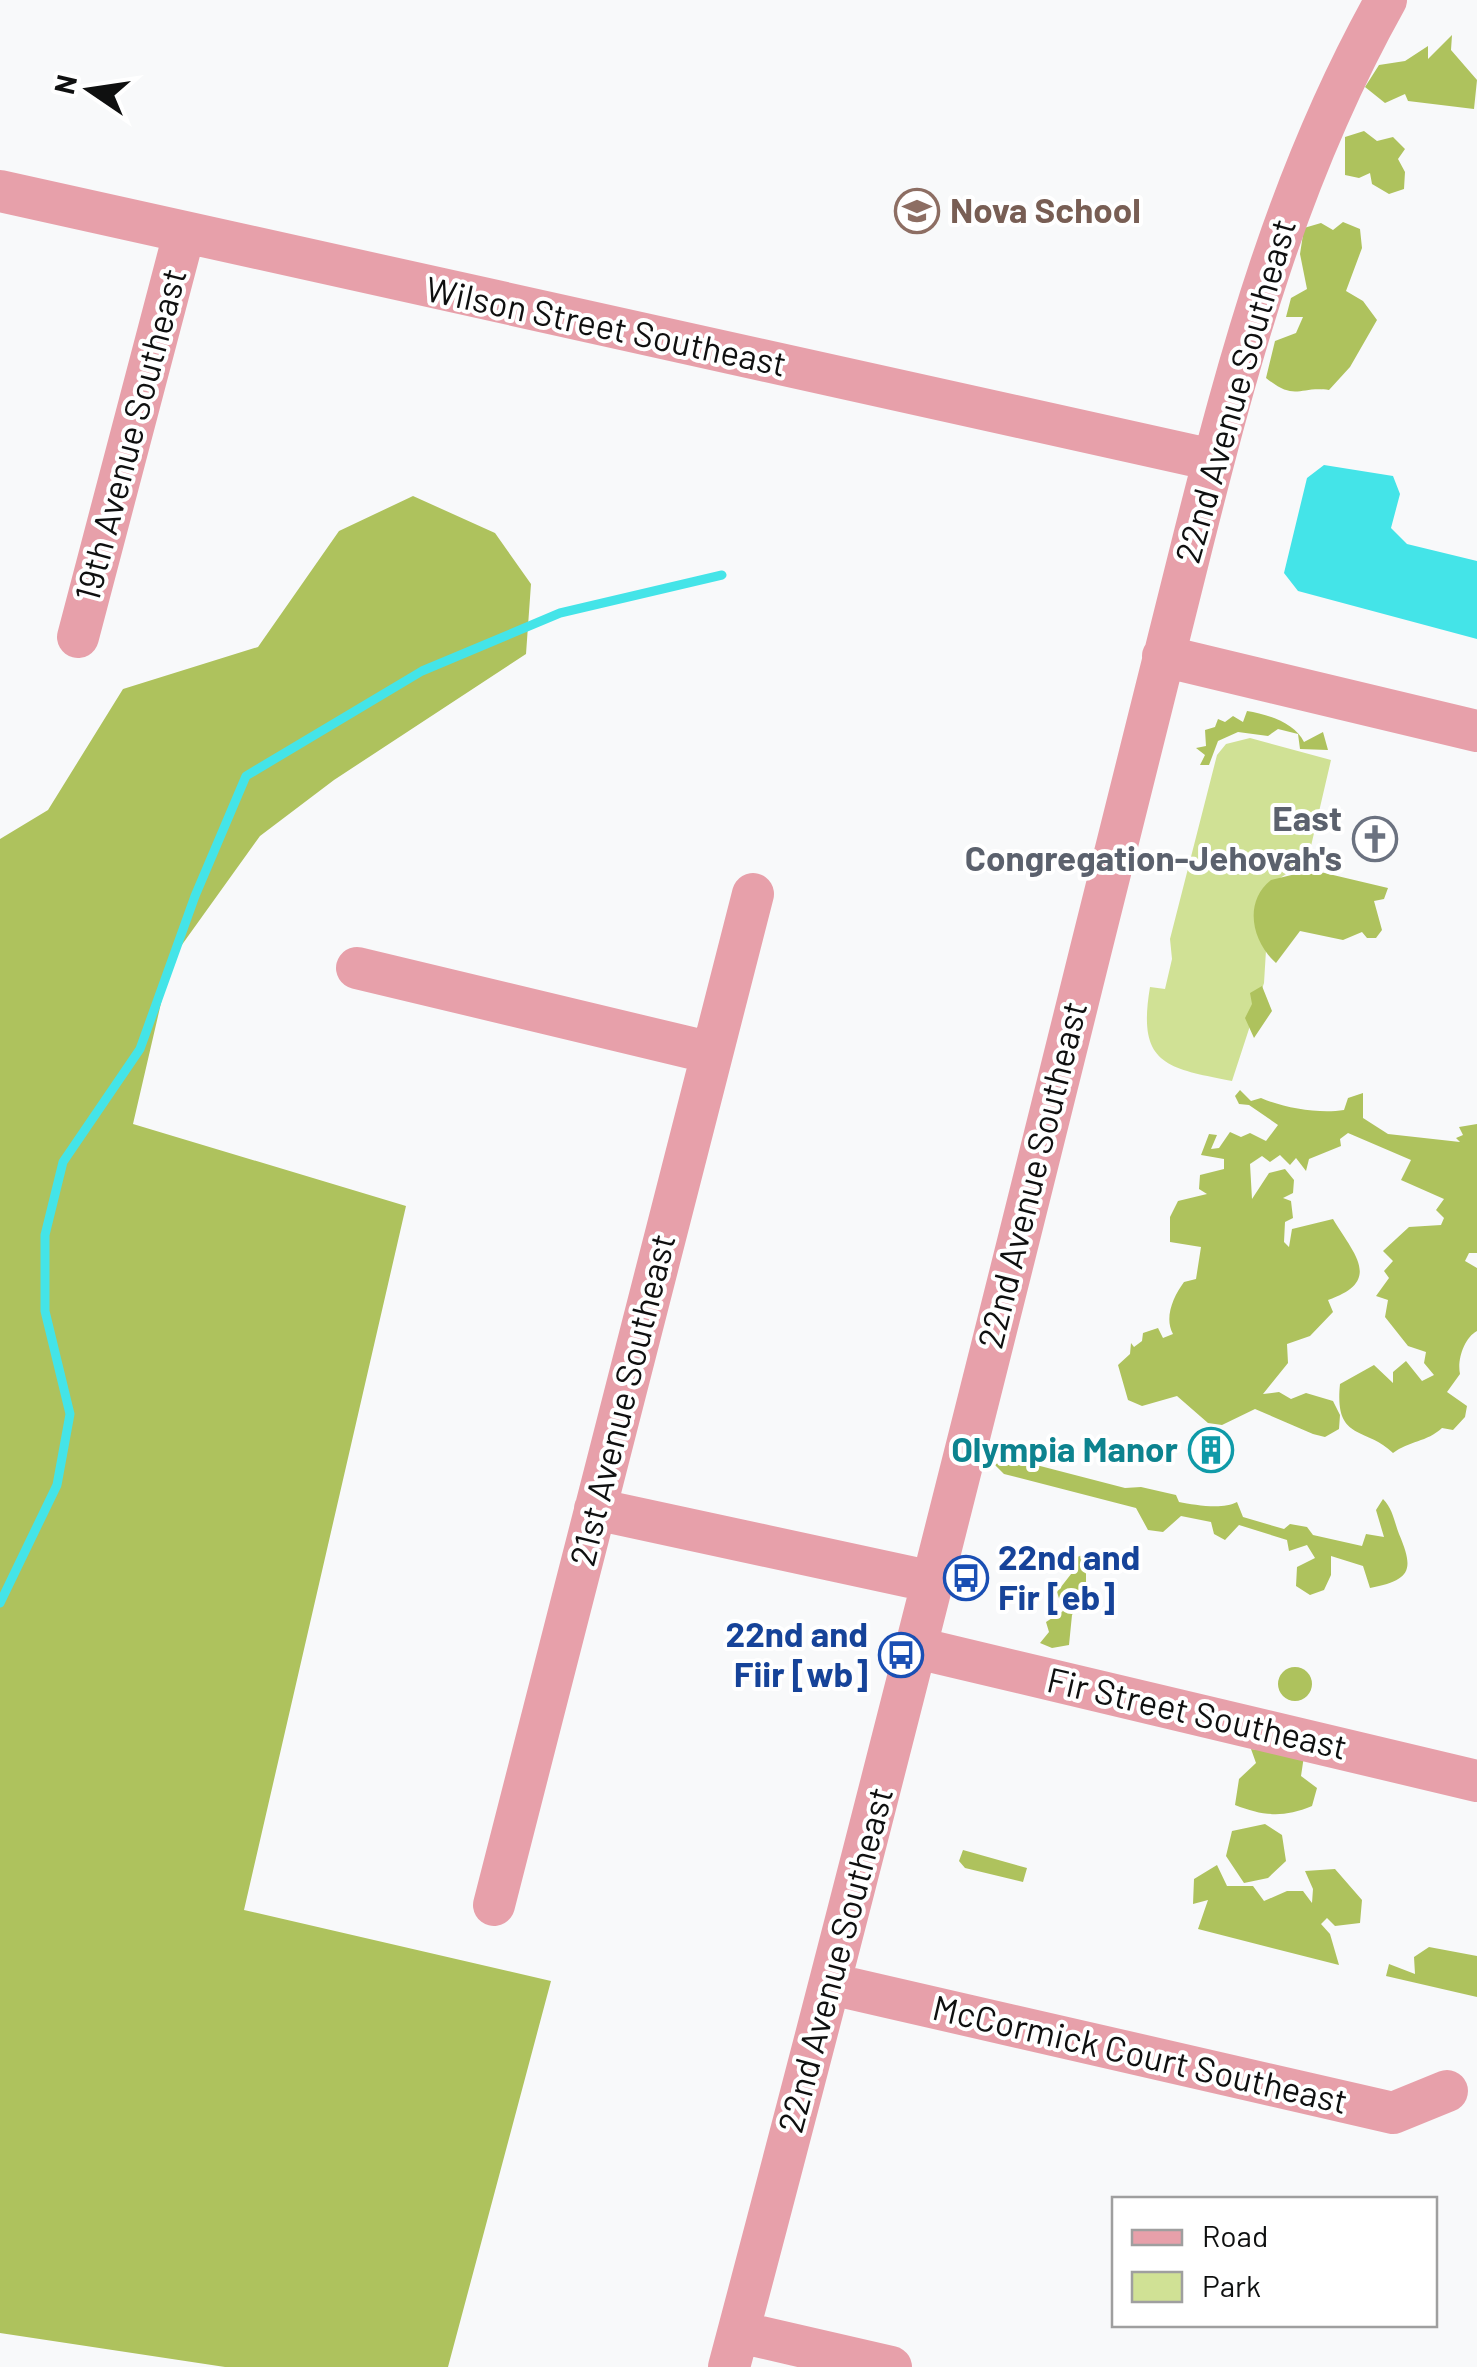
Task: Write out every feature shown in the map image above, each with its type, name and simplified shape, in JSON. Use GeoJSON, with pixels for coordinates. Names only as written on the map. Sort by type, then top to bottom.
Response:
{"type":"FeatureCollection","features":[{"type":"Feature","properties":{"kind":"street","name":"22nd Avenue Southeast"},"geometry":{"type":"LineString","coordinates":[[734,2350],[917,1648],[1213,460],[1293,193],[1319,128],[1386,0]]}},
{"type":"Feature","properties":{"kind":"street","name":"Wilson Street Southeast"},"geometry":{"type":"LineString","coordinates":[[0,191],[1213,460]]}},
{"type":"Feature","properties":{"kind":"street","name":"19th Avenue Southeast"},"geometry":{"type":"LineString","coordinates":[[78,637],[184,234]]}},
{"type":"Feature","properties":{"kind":"street"},"geometry":{"type":"LineString","coordinates":[[1164,656],[1477,732]]}},
{"type":"Feature","properties":{"kind":"street","name":"21st Avenue Southeast"},"geometry":{"type":"LineString","coordinates":[[494,1905],[752,894]]}},
{"type":"Feature","properties":{"kind":"street"},"geometry":{"type":"LineString","coordinates":[[357,968],[712,1053]]}},
{"type":"Feature","properties":{"kind":"street"},"geometry":{"type":"LineString","coordinates":[[596,1509],[933,1582]]}},
{"type":"Feature","properties":{"kind":"street","name":"Fir Street Southeast"},"geometry":{"type":"LineString","coordinates":[[917,1648],[1477,1781]]}},
{"type":"Feature","properties":{"kind":"street","name":"McCormick Court Southeast"},"geometry":{"type":"LineString","coordinates":[[830,1984],[1393,2113],[1447,2091]]}},
{"type":"Feature","properties":{"kind":"street"},"geometry":{"type":"LineString","coordinates":[[734,2350],[891,2367]]}},
{"type":"Feature","properties":{"kind":"green space"},"geometry":{"type":"Polygon","coordinates":[[[1452,35],[1451,50],[1477,80],[1474,109],[1408,101],[1405,94],[1385,103],[1365,87],[1379,65],[1405,61],[1428,46],[1428,59],[1452,35]]]}},
{"type":"Feature","properties":{"kind":"green space"},"geometry":{"type":"Polygon","coordinates":[[[1364,131],[1377,141],[1393,137],[1405,149],[1398,159],[1405,172],[1404,189],[1389,194],[1372,184],[1370,173],[1359,178],[1345,175],[1345,137],[1364,131]]]}},
{"type":"Feature","properties":{"kind":"green space"},"geometry":{"type":"Polygon","coordinates":[[[1343,222],[1360,229],[1362,248],[1346,291],[1363,301],[1377,320],[1350,367],[1329,390],[1284,389],[1266,378],[1275,341],[1296,333],[1303,317],[1286,317],[1291,298],[1307,289],[1300,254],[1304,228],[1321,223],[1333,230],[1343,222]]]}},
{"type":"Feature","properties":{"kind":"green space"},"geometry":{"type":"Polygon","coordinates":[[[413,496],[495,533],[531,584],[526,654],[334,780],[260,836],[171,960],[133,1124],[406,1206],[244,1910],[551,1981],[448,2367],[225,2367],[0,2333],[0,839],[48,810],[123,689],[258,647],[339,531],[413,496]]]}},
{"type":"Feature","properties":{"kind":"green space"},"geometry":{"type":"Polygon","coordinates":[[[1247,711],[1287,725],[1300,735],[1304,742],[1323,732],[1328,750],[1300,749],[1298,734],[1278,729],[1268,736],[1238,732],[1218,741],[1209,765],[1200,765],[1205,755],[1196,748],[1206,746],[1205,730],[1215,727],[1218,719],[1225,722],[1233,716],[1243,722],[1247,711]]]}},
{"type":"Feature","properties":{"kind":"green space"},"geometry":{"type":"Polygon","coordinates":[[[1250,738],[1331,760],[1308,859],[1270,885],[1264,983],[1232,1081],[1189,1072],[1161,1058],[1148,1032],[1147,1013],[1150,987],[1165,989],[1172,959],[1170,939],[1217,755],[1226,744],[1250,738]]]}},
{"type":"Feature","properties":{"kind":"green space"},"geometry":{"type":"Polygon","coordinates":[[[1312,870],[1388,888],[1384,899],[1374,901],[1382,930],[1376,938],[1367,938],[1362,932],[1343,940],[1300,931],[1276,963],[1256,933],[1257,899],[1271,880],[1312,870]]]}},
{"type":"Feature","properties":{"kind":"green space"},"geometry":{"type":"Polygon","coordinates":[[[1262,986],[1272,1011],[1254,1038],[1245,1018],[1252,1004],[1250,993],[1262,986]]]}},
{"type":"Feature","properties":{"kind":"green space"},"geometry":{"type":"Polygon","coordinates":[[[1240,1090],[1251,1101],[1261,1098],[1324,1111],[1344,1110],[1348,1098],[1363,1093],[1363,1118],[1388,1134],[1460,1142],[1456,1138],[1463,1135],[1459,1127],[1477,1124],[1477,1253],[1469,1253],[1465,1261],[1477,1268],[1477,1331],[1462,1350],[1460,1374],[1447,1392],[1467,1406],[1465,1417],[1453,1430],[1442,1428],[1393,1453],[1354,1430],[1342,1415],[1340,1384],[1374,1365],[1393,1383],[1393,1372],[1406,1361],[1422,1381],[1434,1375],[1424,1363],[1426,1352],[1408,1346],[1385,1317],[1388,1300],[1376,1296],[1389,1278],[1384,1271],[1393,1261],[1383,1251],[1409,1227],[1441,1225],[1444,1218],[1436,1210],[1444,1199],[1401,1180],[1411,1160],[1348,1133],[1340,1139],[1341,1146],[1309,1159],[1306,1171],[1296,1158],[1290,1165],[1280,1155],[1270,1162],[1262,1156],[1250,1164],[1252,1199],[1269,1173],[1285,1169],[1294,1180],[1293,1193],[1283,1198],[1291,1201],[1293,1218],[1285,1222],[1284,1242],[1289,1247],[1292,1229],[1333,1219],[1359,1265],[1355,1284],[1328,1300],[1333,1312],[1310,1336],[1287,1344],[1288,1363],[1263,1394],[1279,1392],[1291,1399],[1306,1393],[1333,1401],[1340,1415],[1339,1429],[1325,1437],[1255,1409],[1222,1425],[1208,1423],[1177,1396],[1142,1406],[1128,1400],[1118,1365],[1130,1354],[1131,1343],[1134,1347],[1142,1341],[1143,1333],[1158,1328],[1163,1338],[1173,1334],[1169,1321],[1173,1301],[1184,1282],[1196,1279],[1201,1247],[1170,1242],[1170,1217],[1178,1201],[1207,1194],[1199,1189],[1200,1175],[1224,1169],[1224,1159],[1201,1155],[1209,1134],[1217,1135],[1211,1149],[1219,1148],[1230,1132],[1241,1137],[1250,1133],[1266,1141],[1278,1125],[1249,1105],[1239,1104],[1235,1096],[1240,1090]]]}},
{"type":"Feature","properties":{"kind":"green space"},"geometry":{"type":"Polygon","coordinates":[[[1005,1457],[1125,1488],[1141,1487],[1176,1495],[1179,1502],[1217,1506],[1237,1502],[1243,1517],[1284,1529],[1290,1524],[1307,1527],[1313,1535],[1362,1546],[1366,1534],[1384,1537],[1376,1510],[1383,1499],[1404,1547],[1406,1572],[1394,1581],[1370,1588],[1363,1566],[1331,1556],[1331,1575],[1324,1590],[1310,1595],[1296,1586],[1297,1567],[1315,1558],[1307,1545],[1289,1551],[1287,1540],[1239,1525],[1225,1540],[1214,1534],[1211,1522],[1181,1516],[1163,1532],[1148,1530],[1136,1508],[1004,1474],[995,1465],[1005,1457]]]}},
{"type":"Feature","properties":{"kind":"green space"},"geometry":{"type":"Polygon","coordinates":[[[1086,1554],[1086,1582],[1078,1591],[1083,1597],[1072,1615],[1069,1645],[1052,1648],[1040,1643],[1049,1632],[1046,1622],[1063,1611],[1057,1592],[1075,1569],[1074,1558],[1086,1554]]]}},
{"type":"Feature","properties":{"kind":"green space"},"geometry":{"type":"Polygon","coordinates":[[[1295,1667],[1307,1672],[1312,1684],[1307,1696],[1295,1701],[1283,1696],[1278,1684],[1283,1672],[1295,1667]]]}},
{"type":"Feature","properties":{"kind":"green space"},"geometry":{"type":"Polygon","coordinates":[[[1251,1749],[1304,1756],[1301,1776],[1317,1788],[1312,1806],[1273,1814],[1235,1805],[1239,1779],[1256,1763],[1251,1749]]]}},
{"type":"Feature","properties":{"kind":"green space"},"geometry":{"type":"Polygon","coordinates":[[[1265,1824],[1282,1835],[1286,1861],[1268,1878],[1244,1883],[1226,1856],[1232,1831],[1265,1824]]]}},
{"type":"Feature","properties":{"kind":"green space"},"geometry":{"type":"Polygon","coordinates":[[[963,1850],[1027,1868],[1023,1882],[965,1868],[959,1861],[963,1850]]]}},
{"type":"Feature","properties":{"kind":"green space"},"geometry":{"type":"Polygon","coordinates":[[[1217,1865],[1227,1886],[1253,1886],[1264,1901],[1287,1891],[1303,1891],[1312,1903],[1313,1889],[1305,1871],[1335,1869],[1362,1900],[1360,1923],[1335,1926],[1327,1918],[1321,1924],[1330,1934],[1339,1965],[1198,1929],[1208,1900],[1193,1904],[1194,1879],[1217,1865]]]}},
{"type":"Feature","properties":{"kind":"green space"},"geometry":{"type":"Polygon","coordinates":[[[1429,1947],[1477,1956],[1477,1997],[1386,1976],[1389,1964],[1415,1974],[1414,1957],[1429,1947]]]}},
{"type":"Feature","properties":{"kind":"water"},"geometry":{"type":"Polygon","coordinates":[[[1324,465],[1393,476],[1400,494],[1391,528],[1407,544],[1477,561],[1477,639],[1298,591],[1284,573],[1307,478],[1324,465]]]}},
{"type":"Feature","properties":{"kind":"waterway"},"geometry":{"type":"LineString","coordinates":[[0,1603],[57,1485],[70,1414],[45,1311],[45,1235],[63,1162],[140,1049],[195,896],[246,776],[422,671],[560,613],[722,575]]}},
{"type":"Feature","properties":{"kind":"place","name":"Nova School"},"geometry":{"type":"Point","coordinates":[917,211]}},
{"type":"Feature","properties":{"kind":"place","name":"East Congregation-Jehovah's"},"geometry":{"type":"Point","coordinates":[1375,839]}},
{"type":"Feature","properties":{"kind":"place","name":"Olympia Manor"},"geometry":{"type":"Point","coordinates":[1211,1450]}},
{"type":"Feature","properties":{"kind":"place","name":"22nd and Fir [eb]"},"geometry":{"type":"Point","coordinates":[966,1578]}},
{"type":"Feature","properties":{"kind":"place","name":"22nd and Fiir [wb]"},"geometry":{"type":"Point","coordinates":[901,1655]}}]}
